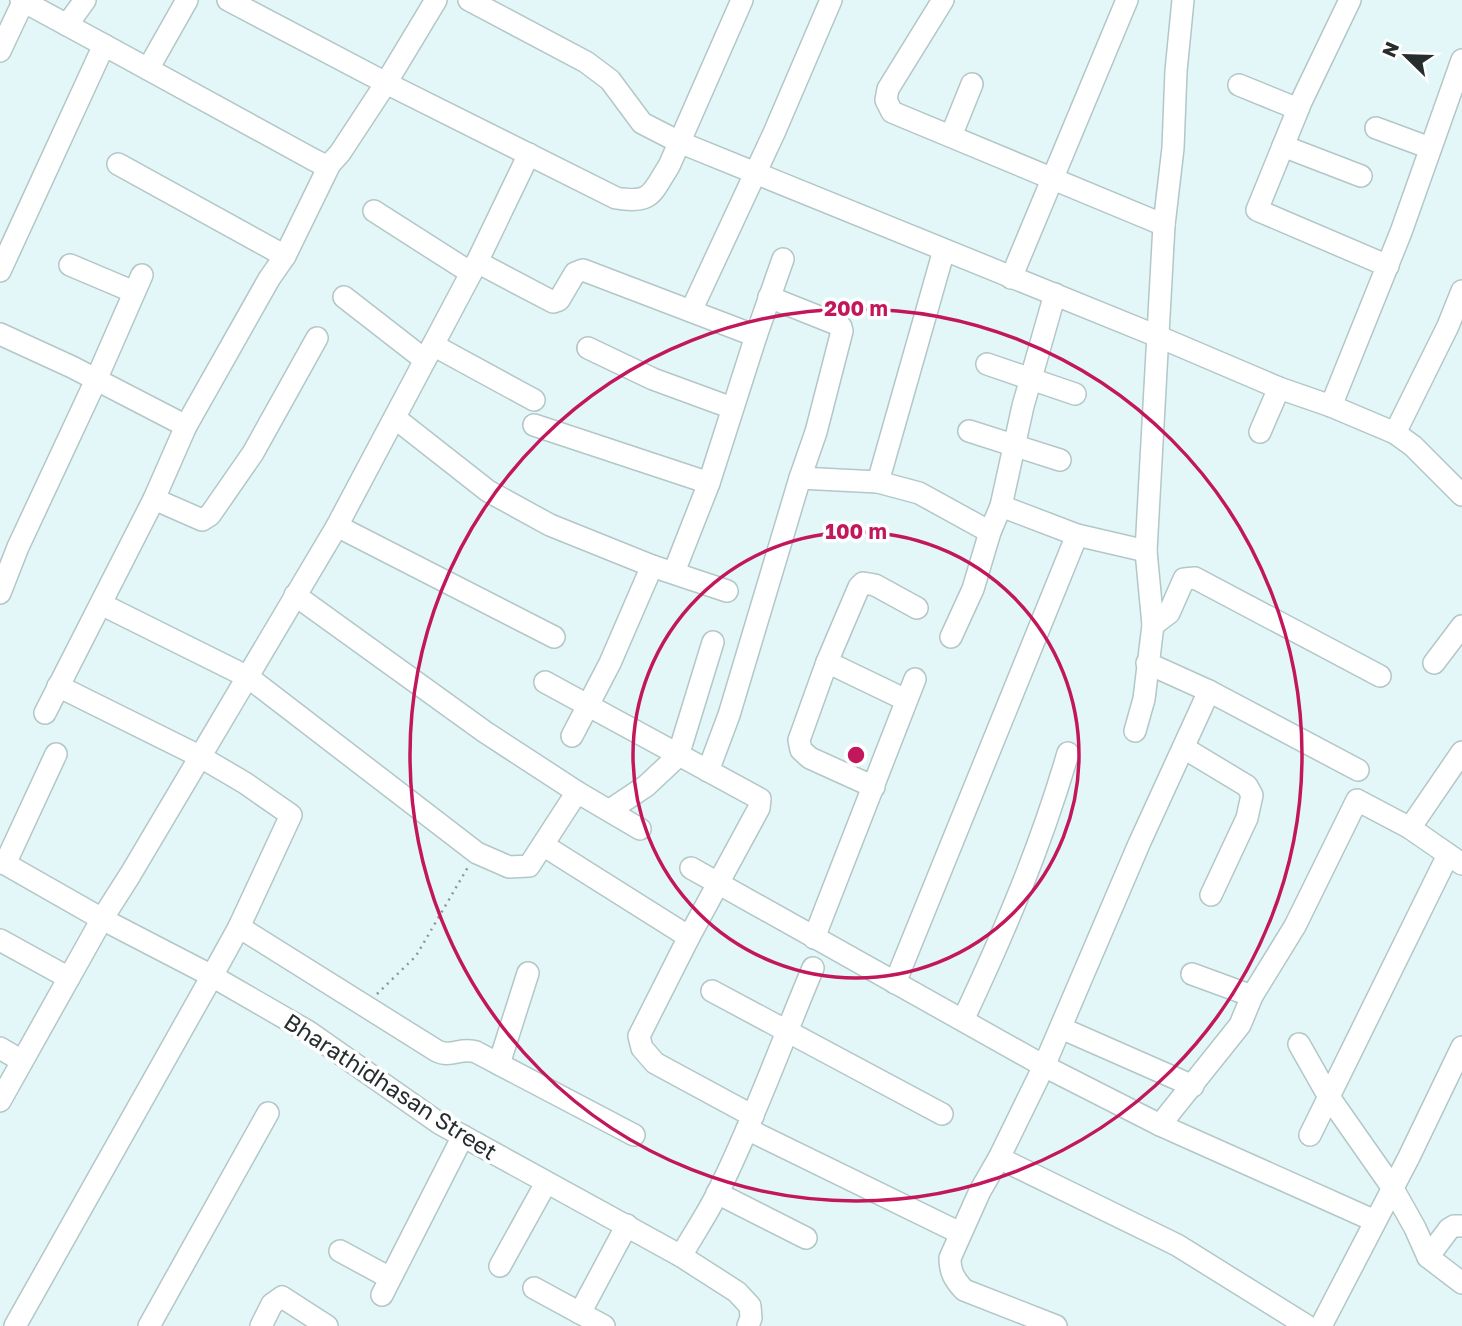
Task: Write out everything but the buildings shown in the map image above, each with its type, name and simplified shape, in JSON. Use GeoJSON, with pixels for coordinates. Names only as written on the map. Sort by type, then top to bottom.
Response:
{"type":"FeatureCollection","features":[{"type":"Feature","properties":{"kind":"street"},"geometry":{"type":"LineString","coordinates":[[0,51],[23,0],[314,160],[330,164]]}},
{"type":"Feature","properties":{"kind":"street"},"geometry":{"type":"LineString","coordinates":[[66,25],[85,0]]}},
{"type":"Feature","properties":{"kind":"street"},"geometry":{"type":"LineString","coordinates":[[148,69],[187,0]]}},
{"type":"Feature","properties":{"kind":"street"},"geometry":{"type":"LineString","coordinates":[[228,0],[386,83],[616,198],[637,202],[654,189],[669,166],[740,1]]}},
{"type":"Feature","properties":{"kind":"street"},"geometry":{"type":"LineString","coordinates":[[45,713],[154,499],[186,426],[285,256],[330,164],[386,83],[436,0]]}},
{"type":"Feature","properties":{"kind":"street"},"geometry":{"type":"LineString","coordinates":[[469,0],[586,62],[610,80],[642,122],[679,142],[1395,433],[1413,446],[1462,495]]}},
{"type":"Feature","properties":{"kind":"street"},"geometry":{"type":"LineString","coordinates":[[691,311],[756,173],[831,0]]}},
{"type":"Feature","properties":{"kind":"street"},"geometry":{"type":"LineString","coordinates":[[943,0],[888,89],[886,100],[892,112],[1164,225]]}},
{"type":"Feature","properties":{"kind":"street"},"geometry":{"type":"LineString","coordinates":[[1011,278],[1127,0]]}},
{"type":"Feature","properties":{"kind":"street"},"geometry":{"type":"LineString","coordinates":[[1135,731],[1144,699],[1153,625],[1146,551],[1164,225],[1173,148],[1176,71],[1183,0]]}},
{"type":"Feature","properties":{"kind":"street"},"geometry":{"type":"LineString","coordinates":[[1348,0],[1256,210],[1388,266]]}},
{"type":"Feature","properties":{"kind":"street"},"geometry":{"type":"LineString","coordinates":[[0,271],[104,45]]}},
{"type":"Feature","properties":{"kind":"street"},"geometry":{"type":"LineString","coordinates":[[1331,405],[1388,266],[1462,60]]}},
{"type":"Feature","properties":{"kind":"street"},"geometry":{"type":"LineString","coordinates":[[951,136],[972,84]]}},
{"type":"Feature","properties":{"kind":"street"},"geometry":{"type":"LineString","coordinates":[[1239,86],[1298,109]]}},
{"type":"Feature","properties":{"kind":"street"},"geometry":{"type":"LineString","coordinates":[[1376,128],[1430,148]]}},
{"type":"Feature","properties":{"kind":"street"},"geometry":{"type":"LineString","coordinates":[[1283,146],[1360,176]]}},
{"type":"Feature","properties":{"kind":"street"},"geometry":{"type":"LineString","coordinates":[[0,1101],[102,919],[337,526],[474,268],[529,154]]}},
{"type":"Feature","properties":{"kind":"street"},"geometry":{"type":"LineString","coordinates":[[118,164],[285,256]]}},
{"type":"Feature","properties":{"kind":"street"},"geometry":{"type":"LineString","coordinates":[[373,211],[474,268],[553,302],[559,300],[575,274],[583,270],[756,336]]}},
{"type":"Feature","properties":{"kind":"street"},"geometry":{"type":"LineString","coordinates":[[878,482],[944,250]]}},
{"type":"Feature","properties":{"kind":"street"},"geometry":{"type":"LineString","coordinates":[[674,572],[709,483],[783,258]]}},
{"type":"Feature","properties":{"kind":"street"},"geometry":{"type":"LineString","coordinates":[[0,593],[18,547],[138,284],[70,265]]}},
{"type":"Feature","properties":{"kind":"street"},"geometry":{"type":"LineString","coordinates":[[1395,433],[1448,326],[1462,291]]}},
{"type":"Feature","properties":{"kind":"street"},"geometry":{"type":"LineString","coordinates":[[951,637],[973,589],[990,531],[1001,506],[1031,379],[1055,294]]}},
{"type":"Feature","properties":{"kind":"street"},"geometry":{"type":"LineString","coordinates":[[344,297],[429,353],[534,400]]}},
{"type":"Feature","properties":{"kind":"street"},"geometry":{"type":"LineString","coordinates":[[708,771],[729,715],[816,432],[842,331],[841,327],[834,323],[769,297]]}},
{"type":"Feature","properties":{"kind":"street"},"geometry":{"type":"LineString","coordinates":[[0,334],[186,426]]}},
{"type":"Feature","properties":{"kind":"street"},"geometry":{"type":"LineString","coordinates":[[154,499],[202,520],[211,515],[253,453],[317,338]]}},
{"type":"Feature","properties":{"kind":"street"},"geometry":{"type":"LineString","coordinates":[[588,348],[653,379],[733,408]]}},
{"type":"Feature","properties":{"kind":"street"},"geometry":{"type":"LineString","coordinates":[[987,364],[1075,394]]}},
{"type":"Feature","properties":{"kind":"street"},"geometry":{"type":"LineString","coordinates":[[1260,432],[1279,388]]}},
{"type":"Feature","properties":{"kind":"street"},"geometry":{"type":"LineString","coordinates":[[395,418],[488,491],[550,525],[652,566],[727,591]]}},
{"type":"Feature","properties":{"kind":"street"},"geometry":{"type":"LineString","coordinates":[[534,425],[709,483]]}},
{"type":"Feature","properties":{"kind":"street"},"geometry":{"type":"LineString","coordinates":[[969,431],[1060,460]]}},
{"type":"Feature","properties":{"kind":"street"},"geometry":{"type":"LineString","coordinates":[[800,478],[878,482],[919,493],[990,531]]}},
{"type":"Feature","properties":{"kind":"street"},"geometry":{"type":"LineString","coordinates":[[1001,506],[1077,535],[1146,551]]}},
{"type":"Feature","properties":{"kind":"street"},"geometry":{"type":"LineString","coordinates":[[337,526],[554,637]]}},
{"type":"Feature","properties":{"kind":"street"},"geometry":{"type":"LineString","coordinates":[[895,983],[1077,535]]}},
{"type":"Feature","properties":{"kind":"street"},"geometry":{"type":"LineString","coordinates":[[572,736],[610,663],[652,566]]}},
{"type":"Feature","properties":{"kind":"street"},"geometry":{"type":"LineString","coordinates":[[1153,625],[1169,613],[1184,579],[1195,578],[1380,676]]}},
{"type":"Feature","properties":{"kind":"street"},"geometry":{"type":"LineString","coordinates":[[874,787],[810,758],[801,750],[799,740],[827,662],[854,596],[863,583],[875,585],[917,608]]}},
{"type":"Feature","properties":{"kind":"street"},"geometry":{"type":"LineString","coordinates":[[295,595],[485,732],[576,792],[640,829]]}},
{"type":"Feature","properties":{"kind":"street"},"geometry":{"type":"LineString","coordinates":[[101,604],[248,677],[477,853],[509,867],[529,866],[576,792]]}},
{"type":"Feature","properties":{"kind":"street"},"geometry":{"type":"LineString","coordinates":[[1434,663],[1462,626]]}},
{"type":"Feature","properties":{"kind":"street"},"geometry":{"type":"LineString","coordinates":[[610,810],[646,786],[678,756],[713,642]]}},
{"type":"Feature","properties":{"kind":"street"},"geometry":{"type":"LineString","coordinates":[[827,662],[906,700]]}},
{"type":"Feature","properties":{"kind":"street"},"geometry":{"type":"LineString","coordinates":[[1147,663],[1209,691],[1358,770]]}},
{"type":"Feature","properties":{"kind":"street"},"geometry":{"type":"LineString","coordinates":[[814,938],[915,679]]}},
{"type":"Feature","properties":{"kind":"street"},"geometry":{"type":"LineString","coordinates":[[545,682],[760,799],[759,808],[639,1036],[642,1048],[655,1063],[750,1123],[960,1233]]}},
{"type":"Feature","properties":{"kind":"street"},"geometry":{"type":"LineString","coordinates":[[17,1325],[239,926],[291,815],[245,783],[199,756],[58,686]]}},
{"type":"Feature","properties":{"kind":"street"},"geometry":{"type":"LineString","coordinates":[[1056,1326],[964,1290],[950,1270],[950,1258],[1044,1066],[1139,844],[1209,691]]}},
{"type":"Feature","properties":{"kind":"street"},"geometry":{"type":"LineString","coordinates":[[1184,748],[1247,786],[1252,795],[1247,818],[1211,895]]}},
{"type":"Feature","properties":{"kind":"street"},"geometry":{"type":"LineString","coordinates":[[1410,828],[1462,752]]}},
{"type":"Feature","properties":{"kind":"street"},"geometry":{"type":"LineString","coordinates":[[963,1020],[1002,938],[1035,854],[1068,753]]}},
{"type":"Feature","properties":{"kind":"street"},"geometry":{"type":"LineString","coordinates":[[3,862],[56,754]]}},
{"type":"Feature","properties":{"kind":"street"},"geometry":{"type":"LineString","coordinates":[[1160,1125],[1240,1026],[1252,996],[1295,926],[1357,800],[1410,828],[1455,859],[1310,1135]]}},
{"type":"Feature","properties":{"kind":"street"},"geometry":{"type":"LineString","coordinates":[[544,845],[689,937]]}},
{"type":"Feature","properties":{"kind":"street","name":"Bharathidhasan Street"},"geometry":{"type":"LineString","coordinates":[[3,862],[309,1032],[439,1123],[681,1256],[737,1292],[750,1306],[751,1318],[748,1326]]}},
{"type":"Feature","properties":{"kind":"street"},"geometry":{"type":"LineString","coordinates":[[691,868],[1044,1066],[1160,1125],[1375,1221]]}},
{"type":"Feature","properties":{"kind":"street"},"geometry":{"type":"LineString","coordinates":[[239,926],[443,1054],[470,1050],[634,1135]]}},
{"type":"Feature","properties":{"kind":"street"},"geometry":{"type":"LineString","coordinates":[[0,940],[69,978]]}},
{"type":"Feature","properties":{"kind":"street"},"geometry":{"type":"LineString","coordinates":[[681,1256],[717,1193],[750,1123],[813,968]]}},
{"type":"Feature","properties":{"kind":"street"},"geometry":{"type":"LineString","coordinates":[[499,1064],[528,973]]}},
{"type":"Feature","properties":{"kind":"street"},"geometry":{"type":"LineString","coordinates":[[1192,974],[1252,996]]}},
{"type":"Feature","properties":{"kind":"street"},"geometry":{"type":"LineString","coordinates":[[712,991],[942,1114]]}},
{"type":"Feature","properties":{"kind":"street"},"geometry":{"type":"LineString","coordinates":[[1060,1028],[1193,1086]]}},
{"type":"Feature","properties":{"kind":"street"},"geometry":{"type":"LineString","coordinates":[[1299,1044],[1328,1097],[1392,1187],[1428,1257],[1462,1283]]}},
{"type":"Feature","properties":{"kind":"street"},"geometry":{"type":"LineString","coordinates":[[1321,1326],[1409,1157],[1462,1047]]}},
{"type":"Feature","properties":{"kind":"street"},"geometry":{"type":"LineString","coordinates":[[0,1048],[22,1061]]}},
{"type":"Feature","properties":{"kind":"street"},"geometry":{"type":"LineString","coordinates":[[149,1326],[268,1113]]}},
{"type":"Feature","properties":{"kind":"street"},"geometry":{"type":"LineString","coordinates":[[340,1251],[386,1286],[463,1136]]}},
{"type":"Feature","properties":{"kind":"street"},"geometry":{"type":"LineString","coordinates":[[999,1158],[1177,1245],[1307,1326]]}},
{"type":"Feature","properties":{"kind":"street"},"geometry":{"type":"LineString","coordinates":[[500,1266],[546,1183]]}},
{"type":"Feature","properties":{"kind":"street"},"geometry":{"type":"LineString","coordinates":[[717,1193],[806,1238]]}},
{"type":"Feature","properties":{"kind":"street"},"geometry":{"type":"LineString","coordinates":[[580,1313],[626,1225]]}},
{"type":"Feature","properties":{"kind":"street"},"geometry":{"type":"LineString","coordinates":[[1428,1257],[1449,1228],[1462,1226]]}},
{"type":"Feature","properties":{"kind":"street"},"geometry":{"type":"LineString","coordinates":[[534,1288],[604,1326]]}},
{"type":"Feature","properties":{"kind":"street"},"geometry":{"type":"LineString","coordinates":[[261,1326],[271,1304],[282,1297],[327,1326]]}},
{"type":"Feature","properties":{"kind":"path"},"geometry":{"type":"LineString","coordinates":[[366,1007],[416,956],[477,853]]}}]}
